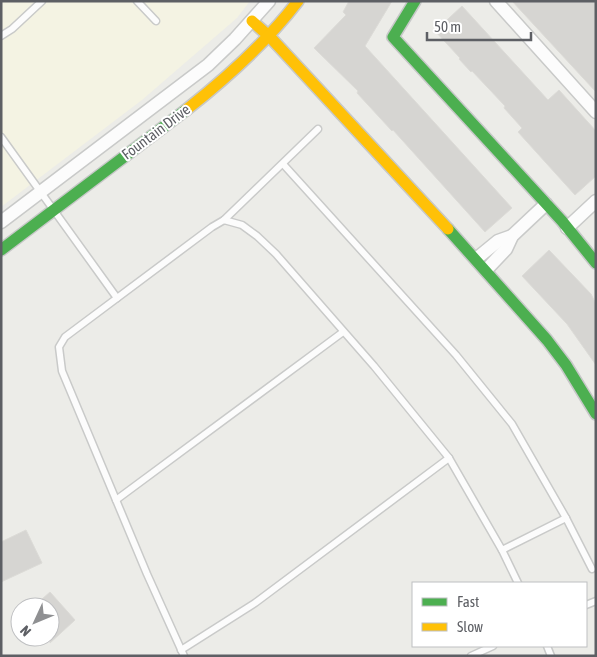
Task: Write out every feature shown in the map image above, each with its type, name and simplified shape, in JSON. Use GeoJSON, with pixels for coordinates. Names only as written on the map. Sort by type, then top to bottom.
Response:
{"type":"FeatureCollection","features":[{"type":"Feature","properties":{"kind":"street","name":"Fountain Drive"},"geometry":{"type":"LineString","coordinates":[[1,222],[208,65],[252,21],[268,1]]}},
{"type":"Feature","properties":{"kind":"street","name":"Fountain Drive"},"geometry":{"type":"LineString","coordinates":[[1,250],[220,83],[253,55],[270,37],[298,1]]}},
{"type":"Feature","properties":{"kind":"street"},"geometry":{"type":"LineString","coordinates":[[415,1],[393,37],[546,204],[596,263]]}},
{"type":"Feature","properties":{"kind":"street"},"geometry":{"type":"LineString","coordinates":[[496,1],[596,112]]}},
{"type":"Feature","properties":{"kind":"street"},"geometry":{"type":"LineString","coordinates":[[252,21],[270,37],[486,270],[547,340],[566,365],[596,414]]}},
{"type":"Feature","properties":{"kind":"street"},"geometry":{"type":"LineString","coordinates":[[567,228],[596,201]]}},
{"type":"Feature","properties":{"kind":"street"},"geometry":{"type":"LineString","coordinates":[[486,270],[506,249],[512,236],[546,204]]}},
{"type":"Feature","properties":{"kind":"street"},"geometry":{"type":"LineString","coordinates":[[476,259],[498,241],[512,236]]}},
{"type":"Feature","properties":{"kind":"lane"},"geometry":{"type":"LineString","coordinates":[[1,36],[42,1]]}},
{"type":"Feature","properties":{"kind":"lane"},"geometry":{"type":"LineString","coordinates":[[137,1],[156,20]]}},
{"type":"Feature","properties":{"kind":"lane"},"geometry":{"type":"LineString","coordinates":[[318,129],[224,220],[65,337],[59,346],[62,371],[182,653],[255,603],[449,458]]}},
{"type":"Feature","properties":{"kind":"lane"},"geometry":{"type":"LineString","coordinates":[[1,137],[117,298]]}},
{"type":"Feature","properties":{"kind":"lane"},"geometry":{"type":"LineString","coordinates":[[282,164],[456,355],[512,424],[566,518],[592,569]]}},
{"type":"Feature","properties":{"kind":"lane"},"geometry":{"type":"LineString","coordinates":[[224,220],[242,225],[276,254],[374,366],[449,458],[502,550],[518,582]]}},
{"type":"Feature","properties":{"kind":"lane"},"geometry":{"type":"LineString","coordinates":[[116,500],[343,332]]}},
{"type":"Feature","properties":{"kind":"lane"},"geometry":{"type":"LineString","coordinates":[[502,550],[566,518]]}},
{"type":"Feature","properties":{"kind":"lane"},"geometry":{"type":"LineString","coordinates":[[473,655],[491,647]]}},
{"type":"Feature","properties":{"kind":"shaded area"},"geometry":{"type":"Polygon","coordinates":[[[1,1],[250,1],[237,18],[142,100],[1,207],[1,1]]]}},
{"type":"Feature","properties":{"kind":"building"},"geometry":{"type":"Polygon","coordinates":[[[349,1],[392,1],[365,46],[512,208],[485,232],[357,93],[358,91],[314,48],[346,15],[343,12],[349,1]]]}},
{"type":"Feature","properties":{"kind":"building"},"geometry":{"type":"Polygon","coordinates":[[[512,1],[596,1],[596,92],[512,1]]]}},
{"type":"Feature","properties":{"kind":"building"},"geometry":{"type":"Polygon","coordinates":[[[462,6],[548,100],[559,90],[596,131],[596,176],[575,195],[518,132],[522,128],[504,108],[505,106],[471,72],[435,31],[462,6]]]}},
{"type":"Feature","properties":{"kind":"building"},"geometry":{"type":"Polygon","coordinates":[[[549,250],[591,294],[596,304],[596,365],[567,324],[522,276],[549,250]]]}},
{"type":"Feature","properties":{"kind":"building"},"geometry":{"type":"Polygon","coordinates":[[[26,530],[42,563],[1,582],[1,542],[26,530]]]}},
{"type":"Feature","properties":{"kind":"building"},"geometry":{"type":"Polygon","coordinates":[[[50,592],[54,597],[44,597],[50,592]]]}},
{"type":"Feature","properties":{"kind":"building"},"geometry":{"type":"Polygon","coordinates":[[[60,603],[75,620],[60,634],[60,603]]]}},
{"type":"Feature","properties":{"kind":"traffic: fast"},"geometry":{"type":"LineString","coordinates":[[415,1],[393,37],[562,221],[596,263]]}},
{"type":"Feature","properties":{"kind":"traffic: fast"},"geometry":{"type":"LineString","coordinates":[[1,250],[186,110]]}},
{"type":"Feature","properties":{"kind":"traffic: fast"},"geometry":{"type":"LineString","coordinates":[[448,229],[547,340],[566,365],[596,414]]}},
{"type":"Feature","properties":{"kind":"traffic: slow"},"geometry":{"type":"LineString","coordinates":[[186,110],[246,59],[298,1]]}},
{"type":"Feature","properties":{"kind":"traffic: slow"},"geometry":{"type":"LineString","coordinates":[[252,21],[270,37],[448,229]]}}]}
